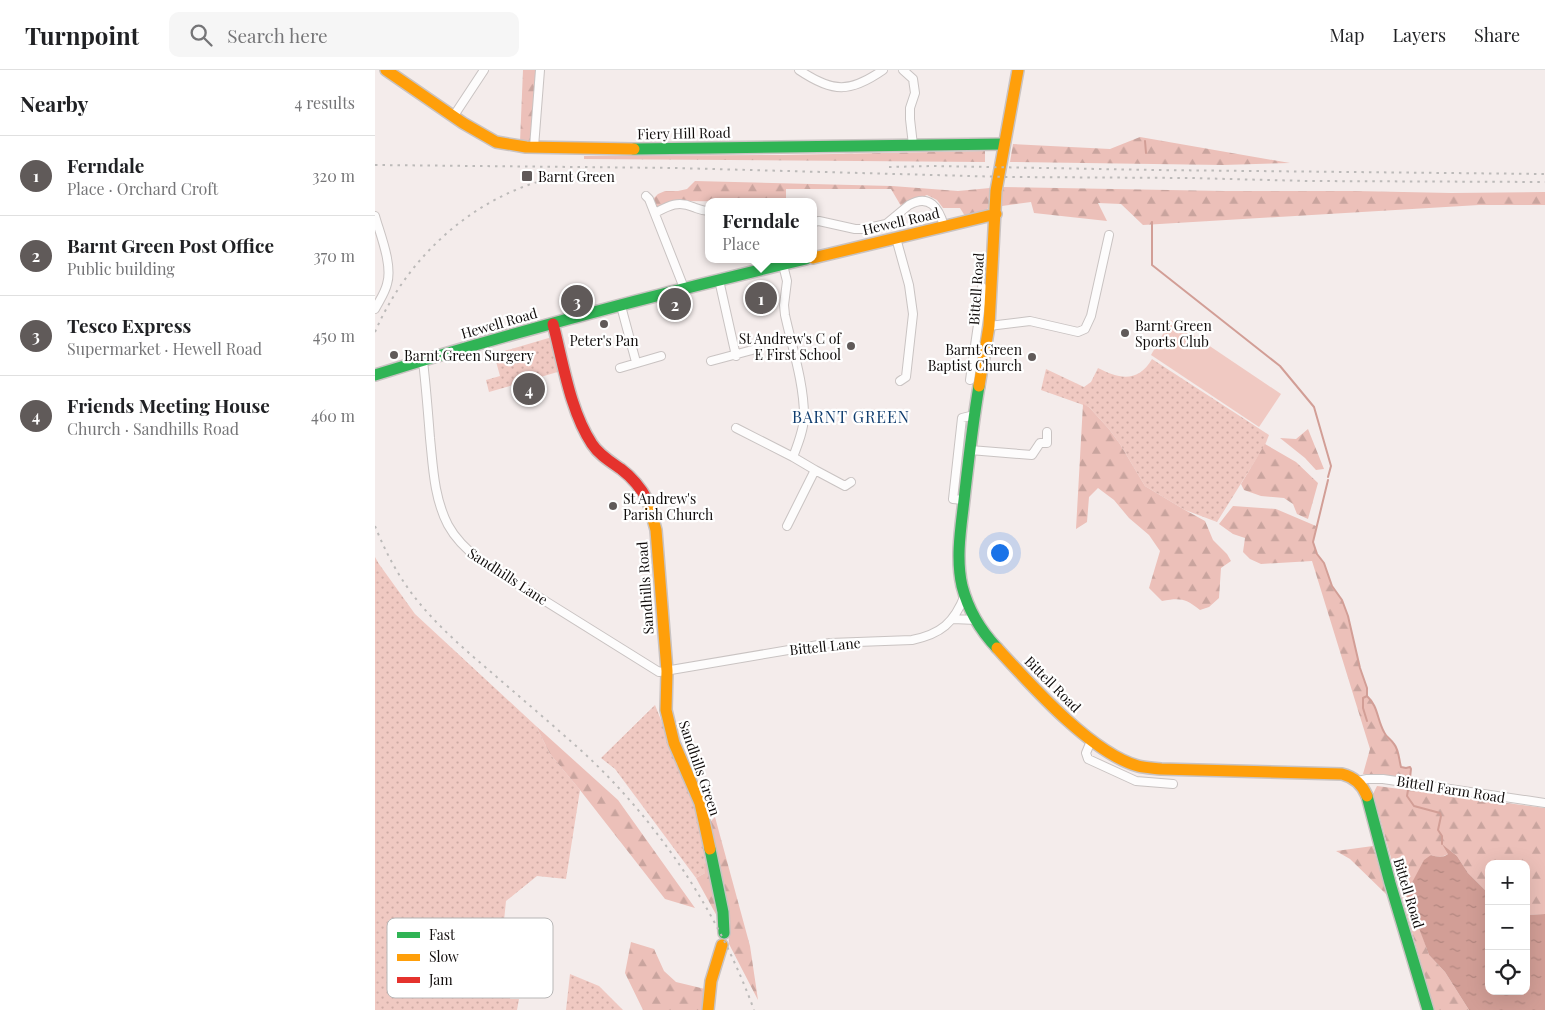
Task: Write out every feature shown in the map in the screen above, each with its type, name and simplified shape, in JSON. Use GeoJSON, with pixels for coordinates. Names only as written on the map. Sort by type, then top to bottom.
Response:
{"type":"FeatureCollection","features":[{"type":"Feature","properties":{"kind":"street","name":"Fiery Hill Road"},"geometry":{"type":"LineString","coordinates":[[386,70],[453,117],[496,142],[534,147],[611,149],[1004,144]]}},
{"type":"Feature","properties":{"kind":"street"},"geometry":{"type":"LineString","coordinates":[[453,117],[484,70]]}},
{"type":"Feature","properties":{"kind":"street"},"geometry":{"type":"LineString","coordinates":[[534,147],[540,70]]}},
{"type":"Feature","properties":{"kind":"street"},"geometry":{"type":"LineString","coordinates":[[799,70],[832,87],[848,87],[865,82],[883,70]]}},
{"type":"Feature","properties":{"kind":"street"},"geometry":{"type":"LineString","coordinates":[[903,70],[913,79],[915,93],[909,119],[913,145]]}},
{"type":"Feature","properties":{"kind":"street","name":"Bittell Road"},"geometry":{"type":"LineString","coordinates":[[1018,70],[996,191],[996,214],[986,298],[989,326],[978,360],[974,415],[963,500],[960,564],[965,595],[976,620],[994,645],[1018,671],[1091,741],[1122,761],[1138,766],[1161,769],[1342,774],[1358,781],[1365,794],[1428,1010]]}},
{"type":"Feature","properties":{"kind":"street"},"geometry":{"type":"LineString","coordinates":[[646,196],[655,213],[684,288]]}},
{"type":"Feature","properties":{"kind":"street"},"geometry":{"type":"LineString","coordinates":[[817,222],[855,229],[885,224],[913,203],[923,201],[930,203],[938,210],[944,226]]}},
{"type":"Feature","properties":{"kind":"street"},"geometry":{"type":"LineString","coordinates":[[655,213],[681,203],[705,212]]}},
{"type":"Feature","properties":{"kind":"street","name":"Hewell Road"},"geometry":{"type":"LineString","coordinates":[[817,257],[996,214]]}},
{"type":"Feature","properties":{"kind":"street"},"geometry":{"type":"LineString","coordinates":[[375,216],[385,253],[388,274],[385,290],[375,309]]}},
{"type":"Feature","properties":{"kind":"street"},"geometry":{"type":"LineString","coordinates":[[989,326],[1030,321],[1078,332],[1085,329],[1091,316],[1109,235]]}},
{"type":"Feature","properties":{"kind":"street"},"geometry":{"type":"LineString","coordinates":[[896,238],[909,285],[913,314],[906,377],[900,382]]}},
{"type":"Feature","properties":{"kind":"street","name":"Hewell Road"},"geometry":{"type":"LineString","coordinates":[[375,375],[684,288],[791,263]]}},
{"type":"Feature","properties":{"kind":"street"},"geometry":{"type":"LineString","coordinates":[[783,265],[787,281],[784,305],[785,315],[801,387],[804,418],[793,457]]}},
{"type":"Feature","properties":{"kind":"street"},"geometry":{"type":"LineString","coordinates":[[719,280],[736,356]]}},
{"type":"Feature","properties":{"kind":"street"},"geometry":{"type":"LineString","coordinates":[[971,380],[978,360],[986,298],[983,287]]}},
{"type":"Feature","properties":{"kind":"street"},"geometry":{"type":"LineString","coordinates":[[621,306],[636,362]]}},
{"type":"Feature","properties":{"kind":"street","name":"Sandhills Road"},"geometry":{"type":"LineString","coordinates":[[553,324],[577,411],[591,441],[599,453],[634,479],[643,491],[652,510],[656,530],[667,671]]}},
{"type":"Feature","properties":{"kind":"street"},"geometry":{"type":"LineString","coordinates":[[711,361],[736,356],[756,349]]}},
{"type":"Feature","properties":{"kind":"street"},"geometry":{"type":"LineString","coordinates":[[620,368],[661,356]]}},
{"type":"Feature","properties":{"kind":"street","name":"Sandhills Lane"},"geometry":{"type":"LineString","coordinates":[[423,361],[434,477],[438,500],[447,524],[456,538],[481,561],[659,672],[667,671]]}},
{"type":"Feature","properties":{"kind":"street"},"geometry":{"type":"LineString","coordinates":[[963,500],[953,499],[962,418],[974,415]]}},
{"type":"Feature","properties":{"kind":"street"},"geometry":{"type":"LineString","coordinates":[[737,428],[845,486],[851,482]]}},
{"type":"Feature","properties":{"kind":"street"},"geometry":{"type":"LineString","coordinates":[[970,450],[1032,455],[1040,443],[1047,443],[1047,432]]}},
{"type":"Feature","properties":{"kind":"street"},"geometry":{"type":"LineString","coordinates":[[787,526],[815,470]]}},
{"type":"Feature","properties":{"kind":"street","name":"Bittell Lane"},"geometry":{"type":"LineString","coordinates":[[667,671],[830,643],[912,640],[939,631],[953,619],[965,595]]}},
{"type":"Feature","properties":{"kind":"street"},"geometry":{"type":"LineString","coordinates":[[953,619],[976,620]]}},
{"type":"Feature","properties":{"kind":"street","name":"Sandhills Green"},"geometry":{"type":"LineString","coordinates":[[667,671],[666,710],[668,724],[674,743],[700,803],[723,912],[723,939],[711,981],[709,1010]]}},
{"type":"Feature","properties":{"kind":"street"},"geometry":{"type":"LineString","coordinates":[[1091,741],[1086,753],[1088,759],[1136,781],[1173,784]]}},
{"type":"Feature","properties":{"kind":"street","name":"Bittell Farm Road"},"geometry":{"type":"LineString","coordinates":[[1358,781],[1383,779],[1545,803]]}},
{"type":"Feature","properties":{"kind":"shaded area"},"geometry":{"type":"Polygon","coordinates":[[[1171,320],[1281,394],[1259,427],[1151,355],[1171,320]]]}},
{"type":"Feature","properties":{"kind":"shaded area"},"geometry":{"type":"Polygon","coordinates":[[[552,337],[561,371],[489,392],[486,380],[500,376],[494,354],[552,337]]]}},
{"type":"Feature","properties":{"kind":"shaded area"},"geometry":{"type":"Polygon","coordinates":[[[1152,359],[1269,435],[1265,445],[1217,522],[1185,510],[1145,486],[1120,444],[1089,407],[1041,390],[1046,369],[1084,387],[1091,382],[1098,368],[1113,375],[1128,377],[1141,372],[1152,359]]]}},
{"type":"Feature","properties":{"kind":"shaded area"},"geometry":{"type":"Polygon","coordinates":[[[375,557],[415,614],[536,726],[550,754],[580,790],[566,879],[537,876],[506,901],[504,918],[387,918],[387,998],[510,998],[519,999],[517,1010],[375,1010],[375,557]]]}},
{"type":"Feature","properties":{"kind":"shaded area"},"geometry":{"type":"Polygon","coordinates":[[[655,705],[697,810],[709,861],[705,873],[696,878],[615,769],[601,758],[655,705]]]}},
{"type":"Feature","properties":{"kind":"shaded area"},"geometry":{"type":"Polygon","coordinates":[[[570,974],[599,986],[623,1010],[566,1010],[570,974]]]}},
{"type":"Feature","properties":{"kind":"green space"},"geometry":{"type":"Polygon","coordinates":[[[523,70],[538,70],[533,142],[520,142],[523,70]]]}},
{"type":"Feature","properties":{"kind":"green space"},"geometry":{"type":"Polygon","coordinates":[[[1140,137],[1290,163],[1223,165],[1010,162],[1013,144],[1110,149],[1140,137]]]}},
{"type":"Feature","properties":{"kind":"green space"},"geometry":{"type":"Polygon","coordinates":[[[985,151],[985,162],[584,159],[584,156],[985,151]]]}},
{"type":"Feature","properties":{"kind":"green space"},"geometry":{"type":"Polygon","coordinates":[[[695,181],[892,186],[958,191],[990,188],[990,204],[987,210],[965,216],[960,208],[943,208],[937,200],[927,195],[901,206],[891,189],[786,189],[786,198],[705,198],[705,201],[677,201],[656,210],[652,200],[658,194],[665,191],[687,189],[695,181]]]}},
{"type":"Feature","properties":{"kind":"green space"},"geometry":{"type":"Polygon","coordinates":[[[1001,187],[1224,191],[1545,192],[1545,205],[1479,205],[1143,225],[1121,204],[1098,203],[1107,221],[1034,213],[1031,202],[1002,206],[1001,187]]]}},
{"type":"Feature","properties":{"kind":"green space"},"geometry":{"type":"Polygon","coordinates":[[[1083,404],[1089,407],[1109,429],[1145,486],[1205,521],[1213,540],[1227,554],[1231,561],[1221,568],[1219,598],[1209,607],[1200,610],[1182,600],[1162,601],[1149,588],[1160,551],[1149,535],[1129,518],[1114,500],[1098,488],[1089,497],[1087,522],[1076,529],[1083,404]]]}},
{"type":"Feature","properties":{"kind":"green space"},"geometry":{"type":"Polygon","coordinates":[[[1308,429],[1324,469],[1316,470],[1305,458],[1280,438],[1296,439],[1308,429]]]}},
{"type":"Feature","properties":{"kind":"green space"},"geometry":{"type":"Polygon","coordinates":[[[1265,444],[1296,462],[1318,483],[1308,519],[1297,514],[1293,504],[1284,498],[1261,496],[1244,490],[1241,484],[1265,444]]]}},
{"type":"Feature","properties":{"kind":"green space"},"geometry":{"type":"Polygon","coordinates":[[[1233,506],[1276,509],[1316,526],[1313,542],[1317,554],[1324,563],[1332,586],[1342,600],[1348,616],[1360,668],[1367,688],[1367,696],[1375,708],[1385,734],[1396,746],[1401,767],[1410,767],[1410,778],[1363,774],[1370,749],[1312,561],[1261,564],[1250,559],[1243,552],[1245,538],[1233,534],[1219,524],[1233,506]]]}},
{"type":"Feature","properties":{"kind":"green space"},"geometry":{"type":"Polygon","coordinates":[[[536,726],[618,800],[695,908],[665,899],[550,754],[536,726]]]}},
{"type":"Feature","properties":{"kind":"green space"},"geometry":{"type":"Polygon","coordinates":[[[1377,786],[1545,808],[1545,914],[1530,915],[1530,860],[1485,860],[1485,890],[1468,873],[1457,856],[1443,845],[1449,853],[1440,857],[1431,855],[1407,892],[1429,955],[1445,972],[1469,1010],[1434,1010],[1373,794],[1377,786]]]}},
{"type":"Feature","properties":{"kind":"green space"},"geometry":{"type":"Polygon","coordinates":[[[715,817],[750,946],[758,1000],[729,944],[728,926],[709,823],[715,817]]]}},
{"type":"Feature","properties":{"kind":"green space"},"geometry":{"type":"Polygon","coordinates":[[[1373,846],[1387,895],[1350,859],[1336,851],[1373,846]]]}},
{"type":"Feature","properties":{"kind":"green space"},"geometry":{"type":"Polygon","coordinates":[[[709,861],[720,917],[718,918],[696,878],[705,873],[704,864],[709,861]]]}},
{"type":"Feature","properties":{"kind":"green space"},"geometry":{"type":"Polygon","coordinates":[[[631,942],[654,949],[664,971],[676,982],[705,989],[704,1010],[643,1010],[625,973],[631,942]]]}},
{"type":"Feature","properties":{"kind":"water"},"geometry":{"type":"Polygon","coordinates":[[[1442,844],[1457,856],[1468,873],[1485,890],[1485,995],[1530,995],[1530,915],[1545,914],[1545,1010],[1469,1010],[1445,972],[1429,955],[1407,892],[1424,860],[1431,855],[1440,857],[1448,854],[1442,844]]]}},
{"type":"Feature","properties":{"kind":"waterway"},"geometry":{"type":"LineString","coordinates":[[1145,141],[1146,153]]}},
{"type":"Feature","properties":{"kind":"waterway"},"geometry":{"type":"LineString","coordinates":[[1152,222],[1152,265],[1280,366],[1314,407],[1331,466],[1328,477]]}},
{"type":"Feature","properties":{"kind":"waterway"},"geometry":{"type":"LineString","coordinates":[[1328,480],[1313,542],[1317,554],[1324,563],[1332,586],[1342,600],[1348,616],[1360,668],[1367,688],[1367,696],[1375,708],[1385,734],[1396,746],[1401,767],[1410,767],[1410,778]]}},
{"type":"Feature","properties":{"kind":"waterway"},"geometry":{"type":"LineString","coordinates":[[1367,696],[1363,698],[1363,708],[1367,721]]}},
{"type":"Feature","properties":{"kind":"waterway"},"geometry":{"type":"LineString","coordinates":[[1408,790],[1407,796],[1414,806],[1440,813],[1438,830],[1442,836],[1442,844]]}},
{"type":"Feature","properties":{"kind":"railway"},"geometry":{"type":"LineString","coordinates":[[375,165],[676,168],[1007,177],[1545,182]]}},
{"type":"Feature","properties":{"kind":"railway"},"geometry":{"type":"LineString","coordinates":[[889,167],[1545,174]]}},
{"type":"Feature","properties":{"kind":"railway"},"geometry":{"type":"LineString","coordinates":[[375,332],[401,285],[417,264],[435,244],[476,211],[523,187],[554,178],[586,172]]}},
{"type":"Feature","properties":{"kind":"railway"},"geometry":{"type":"LineString","coordinates":[[375,526],[387,553],[402,579],[413,595],[440,626],[585,754],[638,810],[662,840],[685,872],[705,905],[740,974],[754,1010]]}},
{"type":"Feature","properties":{"kind":"traffic: fast"},"geometry":{"type":"LineString","coordinates":[[634,149],[1004,144]]}},
{"type":"Feature","properties":{"kind":"traffic: fast"},"geometry":{"type":"LineString","coordinates":[[375,375],[589,313],[789,263]]}},
{"type":"Feature","properties":{"kind":"traffic: fast"},"geometry":{"type":"LineString","coordinates":[[979,386],[971,438],[959,562],[962,586],[971,611],[980,627],[997,648]]}},
{"type":"Feature","properties":{"kind":"traffic: fast"},"geometry":{"type":"LineString","coordinates":[[1367,796],[1390,883],[1428,1010]]}},
{"type":"Feature","properties":{"kind":"traffic: fast"},"geometry":{"type":"LineString","coordinates":[[710,849],[723,912],[724,933]]}},
{"type":"Feature","properties":{"kind":"traffic: slow"},"geometry":{"type":"LineString","coordinates":[[386,70],[463,123],[496,142],[526,147],[634,149]]}},
{"type":"Feature","properties":{"kind":"traffic: slow"},"geometry":{"type":"LineString","coordinates":[[979,386],[989,326],[996,191],[1018,70]]}},
{"type":"Feature","properties":{"kind":"traffic: slow"},"geometry":{"type":"LineString","coordinates":[[817,257],[996,214]]}},
{"type":"Feature","properties":{"kind":"traffic: slow"},"geometry":{"type":"LineString","coordinates":[[648,501],[656,530],[667,671],[666,710],[674,743],[700,803],[710,849]]}},
{"type":"Feature","properties":{"kind":"traffic: slow"},"geometry":{"type":"LineString","coordinates":[[997,648],[1063,716],[1082,733],[1120,759],[1138,766],[1161,769],[1342,774],[1357,782],[1367,796]]}},
{"type":"Feature","properties":{"kind":"traffic: slow"},"geometry":{"type":"LineString","coordinates":[[708,1010],[711,981],[722,945]]}},
{"type":"Feature","properties":{"kind":"traffic: jam"},"geometry":{"type":"LineString","coordinates":[[553,324],[568,386],[584,431],[598,452],[629,476],[648,501]]}},
{"type":"Feature","properties":{"kind":"place","name":"Barnt Green"},"geometry":{"type":"Point","coordinates":[527,176]}},
{"type":"Feature","properties":{"kind":"place","name":"Ferndale"},"geometry":{"type":"Point","coordinates":[761,298]}},
{"type":"Feature","properties":{"kind":"place","name":"Tesco Express"},"geometry":{"type":"Point","coordinates":[577,301]}},
{"type":"Feature","properties":{"kind":"place","name":"Barnt Green Post Office"},"geometry":{"type":"Point","coordinates":[675,304]}},
{"type":"Feature","properties":{"kind":"place","name":"Peter's Pan"},"geometry":{"type":"Point","coordinates":[604,324]}},
{"type":"Feature","properties":{"kind":"place","name":"Barnt Green Sports Club"},"geometry":{"type":"Point","coordinates":[1125,333]}},
{"type":"Feature","properties":{"kind":"place","name":"St Andrew's C of E First School"},"geometry":{"type":"Point","coordinates":[851,346]}},
{"type":"Feature","properties":{"kind":"place","name":"Barnt Green Surgery"},"geometry":{"type":"Point","coordinates":[394,355]}},
{"type":"Feature","properties":{"kind":"place","name":"Barnt Green Baptist Church"},"geometry":{"type":"Point","coordinates":[1032,357]}},
{"type":"Feature","properties":{"kind":"place","name":"Friends Meeting House"},"geometry":{"type":"Point","coordinates":[529,389]}},
{"type":"Feature","properties":{"kind":"place","name":"St Andrew's Parish Church"},"geometry":{"type":"Point","coordinates":[613,506]}},
{"type":"Feature","properties":{"kind":"district","name":"BARNT GREEN"},"geometry":{"type":"Point","coordinates":[851,416]}}]}
